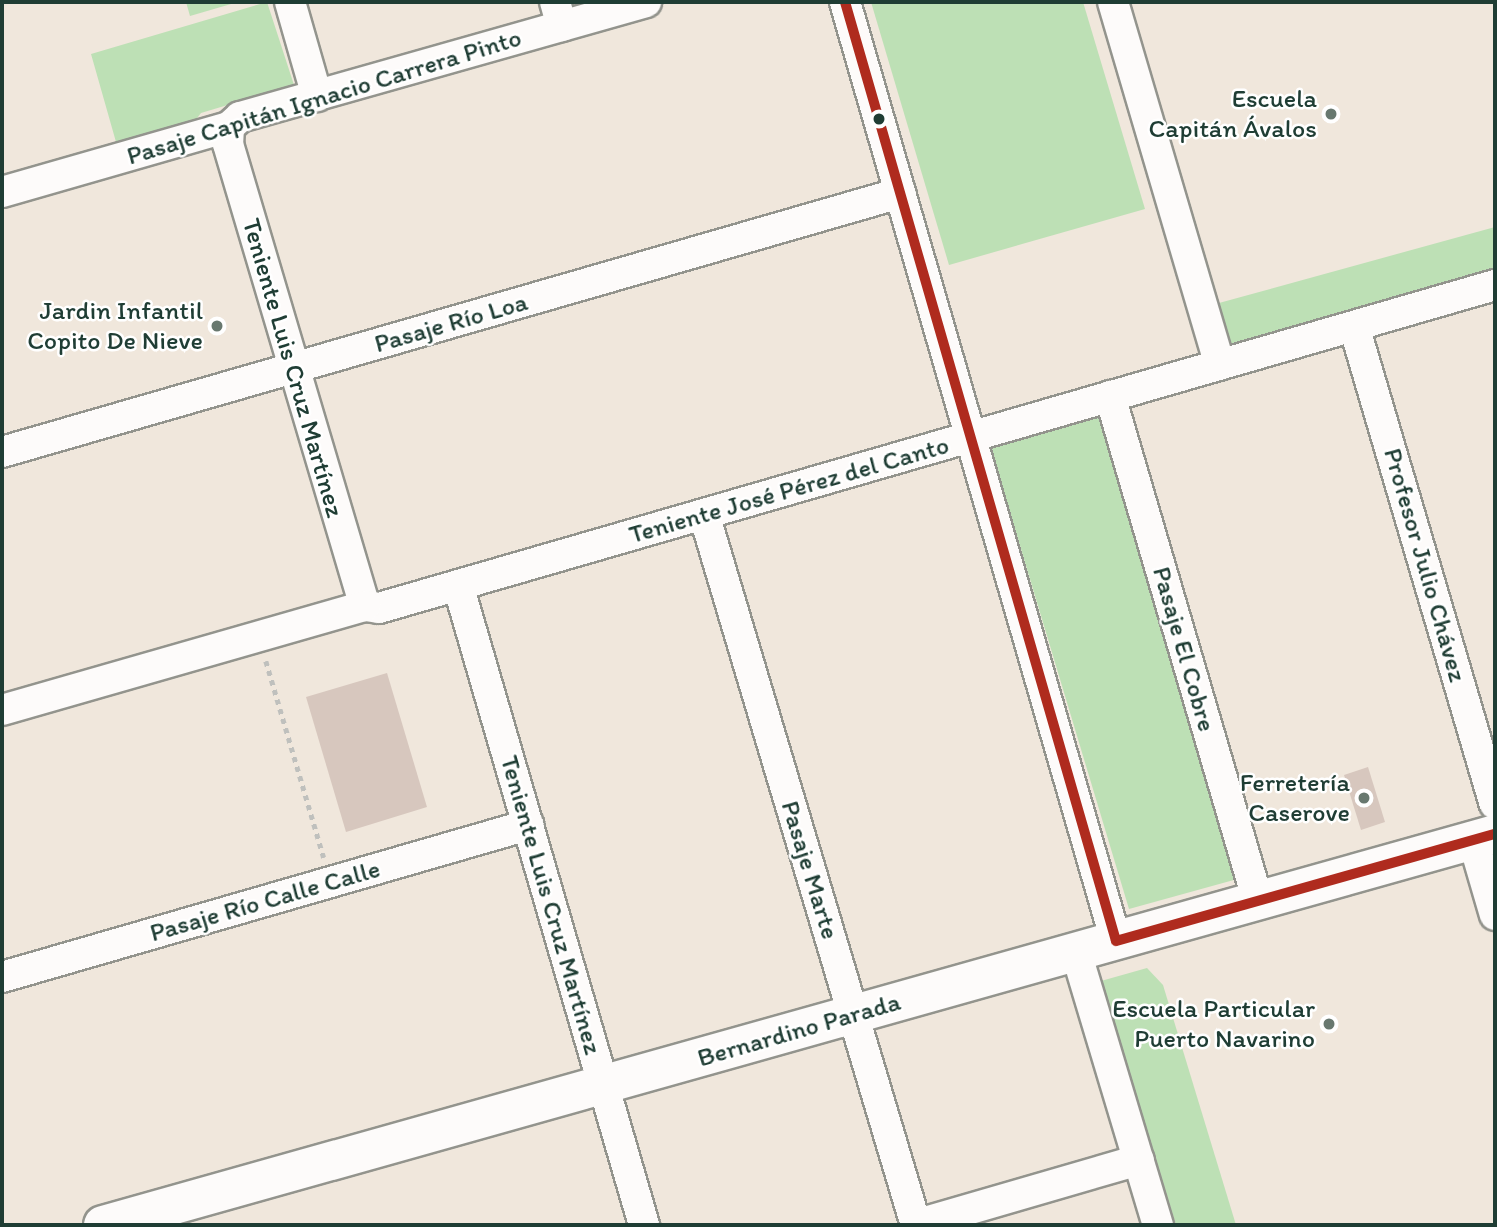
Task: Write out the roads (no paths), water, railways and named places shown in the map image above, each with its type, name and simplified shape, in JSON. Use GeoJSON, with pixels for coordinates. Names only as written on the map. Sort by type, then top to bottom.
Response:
{"type":"FeatureCollection","features":[{"type":"Feature","properties":{"kind":"street"},"geometry":{"type":"LineString","coordinates":[[290,2],[317,96]]}},
{"type":"Feature","properties":{"kind":"street","name":"Pasaje Capitán Ignacio Carrera Pinto"},"geometry":{"type":"LineString","coordinates":[[2,192],[229,128],[240,117],[317,96],[558,14],[646,2]]}},
{"type":"Feature","properties":{"kind":"street"},"geometry":{"type":"LineString","coordinates":[[845,2],[1115,941]]}},
{"type":"Feature","properties":{"kind":"street"},"geometry":{"type":"LineString","coordinates":[[1113,2],[1220,365]]}},
{"type":"Feature","properties":{"kind":"street","name":"Teniente Luis Cruz Martínez"},"geometry":{"type":"LineString","coordinates":[[229,128],[228,144],[365,606]]}},
{"type":"Feature","properties":{"kind":"street","name":"Pasaje Río Loa"},"geometry":{"type":"LineString","coordinates":[[2,452],[900,193]]}},
{"type":"Feature","properties":{"kind":"street","name":"Teniente José Pérez del Canto"},"geometry":{"type":"LineString","coordinates":[[2,710],[365,606],[379,608],[1495,285]]}},
{"type":"Feature","properties":{"kind":"street","name":"Profesor Julio Chávez"},"geometry":{"type":"LineString","coordinates":[[1354,326],[1495,804]]}},
{"type":"Feature","properties":{"kind":"street","name":"Pasaje El Cobre"},"geometry":{"type":"LineString","coordinates":[[1110,396],[1258,901]]}},
{"type":"Feature","properties":{"kind":"street","name":"Pasaje Marte"},"geometry":{"type":"LineString","coordinates":[[704,514],[915,1225]]}},
{"type":"Feature","properties":{"kind":"street","name":"Teniente Luis Cruz Martínez"},"geometry":{"type":"LineString","coordinates":[[458,585],[644,1225]]}},
{"type":"Feature","properties":{"kind":"street","name":"Pasaje Río Calle Calle"},"geometry":{"type":"LineString","coordinates":[[2,977],[528,825]]}},
{"type":"Feature","properties":{"kind":"street"},"geometry":{"type":"LineString","coordinates":[[1484,837],[1493,896]]}},
{"type":"Feature","properties":{"kind":"street","name":"Bernardino Parada"},"geometry":{"type":"LineString","coordinates":[[103,1225],[1484,837]]}},
{"type":"Feature","properties":{"kind":"street"},"geometry":{"type":"LineString","coordinates":[[1076,952],[1158,1225]]}},
{"type":"Feature","properties":{"kind":"street"},"geometry":{"type":"LineString","coordinates":[[915,1225],[1139,1160]]}},
{"type":"Feature","properties":{"kind":"place","name":"Escuela Capitán Ávalos"},"geometry":{"type":"Point","coordinates":[1331,114]}},
{"type":"Feature","properties":{"kind":"place","name":"Jardin Infantil Copito De Nieve"},"geometry":{"type":"Point","coordinates":[217,326]}},
{"type":"Feature","properties":{"kind":"place","name":"Ferretería Caserove"},"geometry":{"type":"Point","coordinates":[1364,798]}},
{"type":"Feature","properties":{"kind":"place","name":"Escuela Particular Puerto Navarino"},"geometry":{"type":"Point","coordinates":[1329,1024]}}]}
